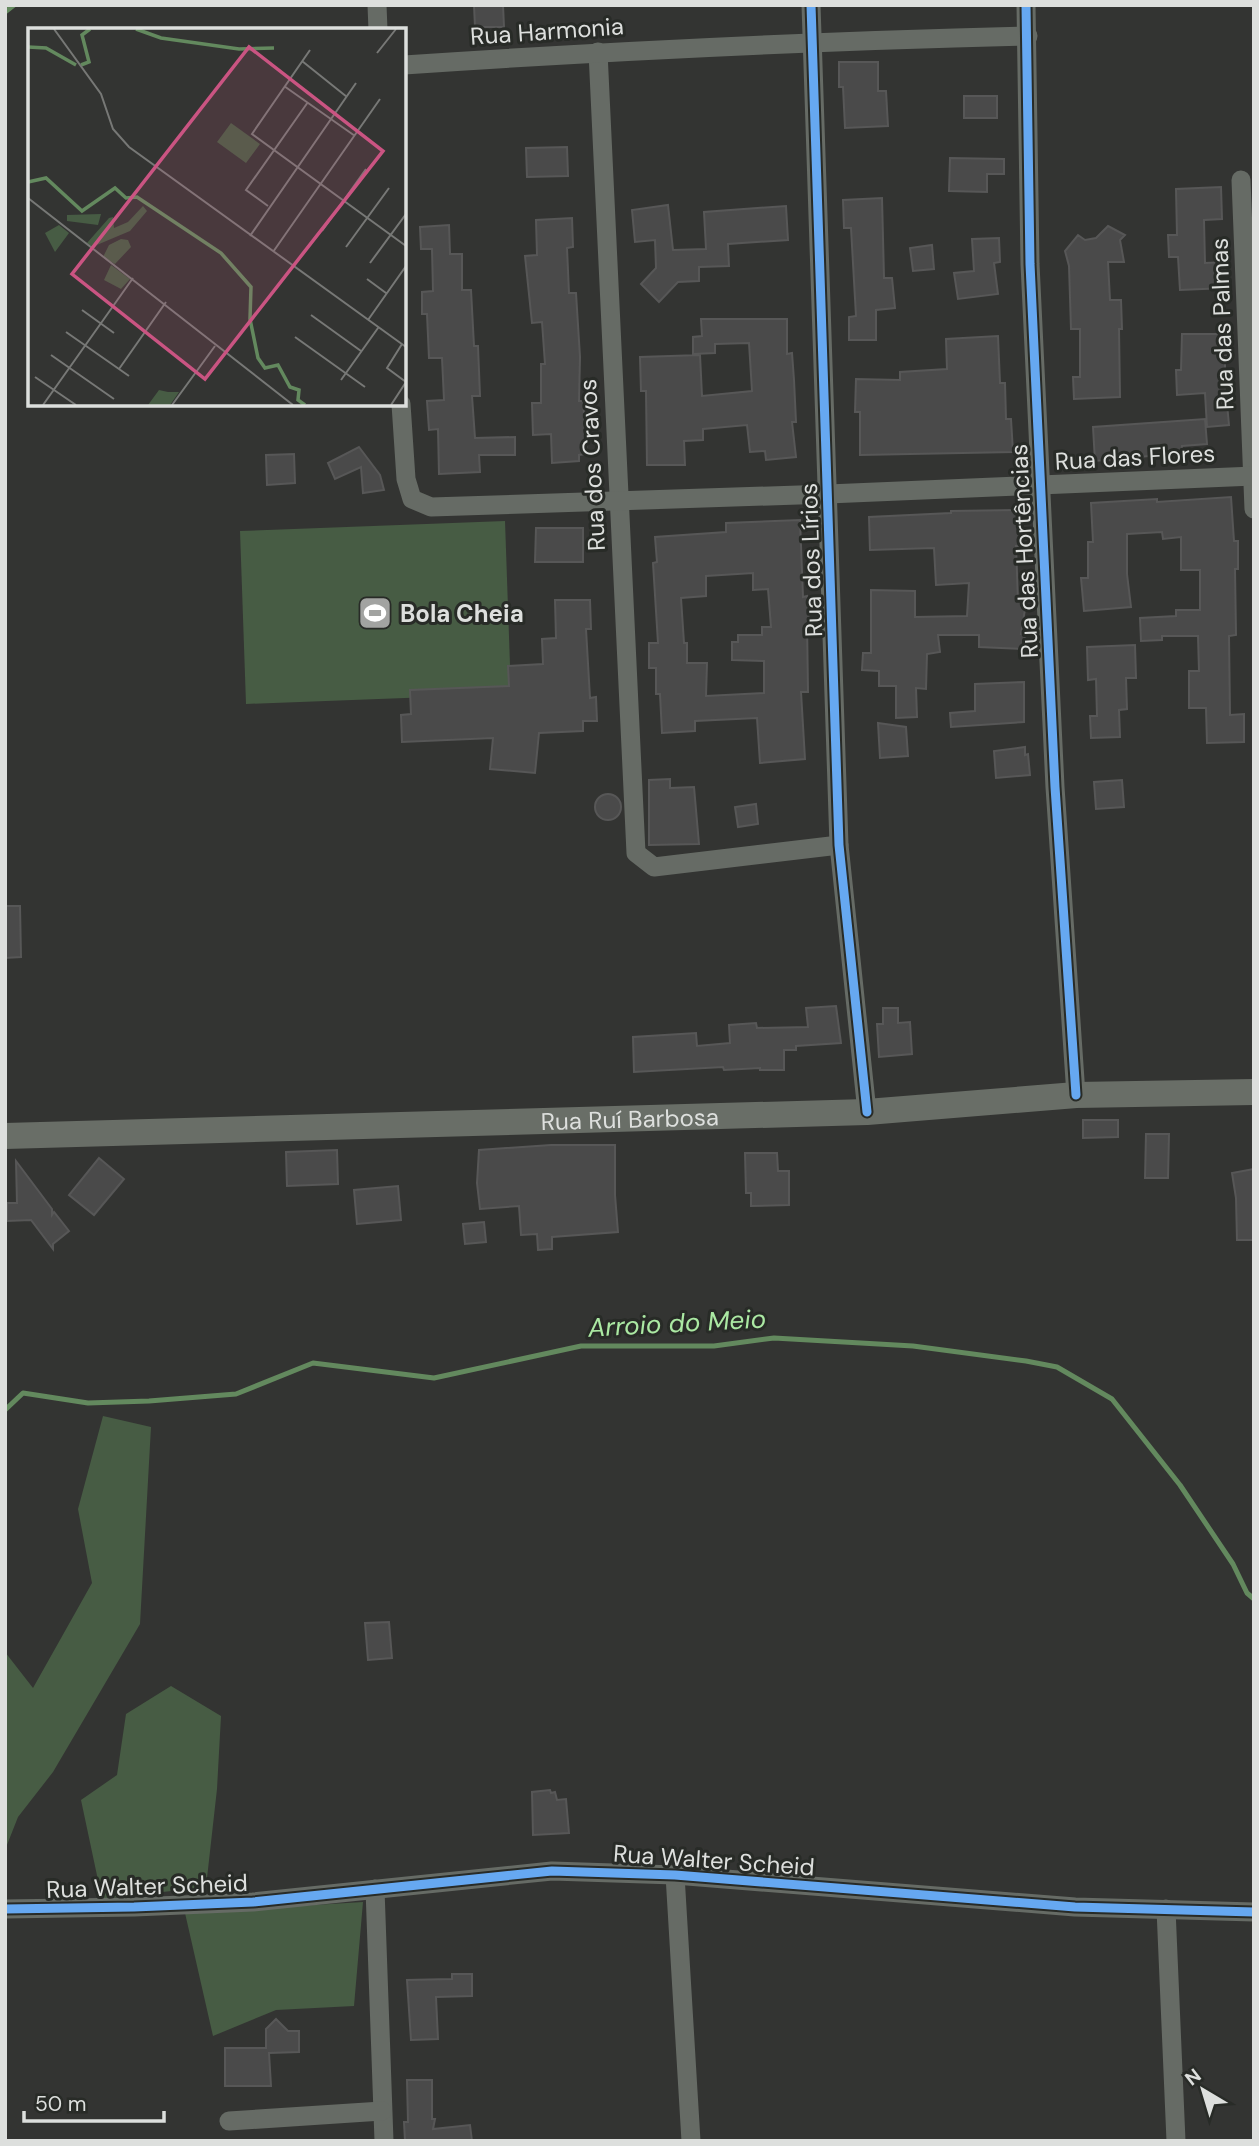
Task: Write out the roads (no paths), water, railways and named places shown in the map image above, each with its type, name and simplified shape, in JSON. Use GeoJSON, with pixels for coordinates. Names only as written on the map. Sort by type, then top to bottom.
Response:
{"type":"FeatureCollection","features":[{"type":"Feature","properties":{"kind":"main road","name":"Rua Ruí Barbosa"},"geometry":{"type":"LineString","coordinates":[[5,1136],[867,1112],[1076,1095],[1254,1092]]}},
{"type":"Feature","properties":{"kind":"street"},"geometry":{"type":"LineString","coordinates":[[377,5],[378,28]]}},
{"type":"Feature","properties":{"kind":"street","name":"Rua dos Lírios"},"geometry":{"type":"LineString","coordinates":[[811,5],[839,845],[867,1112]]}},
{"type":"Feature","properties":{"kind":"street","name":"Rua das Hortências"},"geometry":{"type":"LineString","coordinates":[[1026,5],[1030,264],[1055,787],[1076,1095]]}},
{"type":"Feature","properties":{"kind":"street","name":"Rua Harmonia"},"geometry":{"type":"LineString","coordinates":[[406,65],[813,42],[1028,36]]}},
{"type":"Feature","properties":{"kind":"street","name":"Rua dos Cravos"},"geometry":{"type":"LineString","coordinates":[[598,52],[636,853],[654,867],[839,845]]}},
{"type":"Feature","properties":{"kind":"street","name":"Rua das Palmas"},"geometry":{"type":"LineString","coordinates":[[1241,180],[1254,509]]}},
{"type":"Feature","properties":{"kind":"street","name":"Rua das Flores"},"geometry":{"type":"LineString","coordinates":[[401,406],[406,479],[412,499],[432,507],[1253,476]]}},
{"type":"Feature","properties":{"kind":"street","name":"Rua Walter Scheid"},"geometry":{"type":"LineString","coordinates":[[5,1909],[253,1902],[551,1871],[675,1875],[1075,1907],[1254,1912]]}},
{"type":"Feature","properties":{"kind":"street"},"geometry":{"type":"LineString","coordinates":[[675,1875],[691,2141]]}},
{"type":"Feature","properties":{"kind":"street"},"geometry":{"type":"LineString","coordinates":[[375,1889],[384,2141]]}},
{"type":"Feature","properties":{"kind":"street"},"geometry":{"type":"LineString","coordinates":[[1166,1909],[1176,2141]]}},
{"type":"Feature","properties":{"kind":"street"},"geometry":{"type":"LineString","coordinates":[[229,2121],[382,2111]]}},
{"type":"Feature","properties":{"kind":"waterway"},"geometry":{"type":"LineString","coordinates":[[5,12],[14,5]]}},
{"type":"Feature","properties":{"kind":"waterway","name":"Arroio do Meio"},"geometry":{"type":"LineString","coordinates":[[5,1410],[23,1393],[88,1403],[236,1394],[313,1363],[434,1378],[581,1346],[714,1346],[774,1338],[913,1346],[1026,1361],[1057,1367],[1112,1399],[1180,1485],[1233,1564],[1247,1593],[1254,1599]]}},
{"type":"Feature","properties":{"kind":"place","name":"Bola Cheia"},"geometry":{"type":"Point","coordinates":[375,613]}}]}
